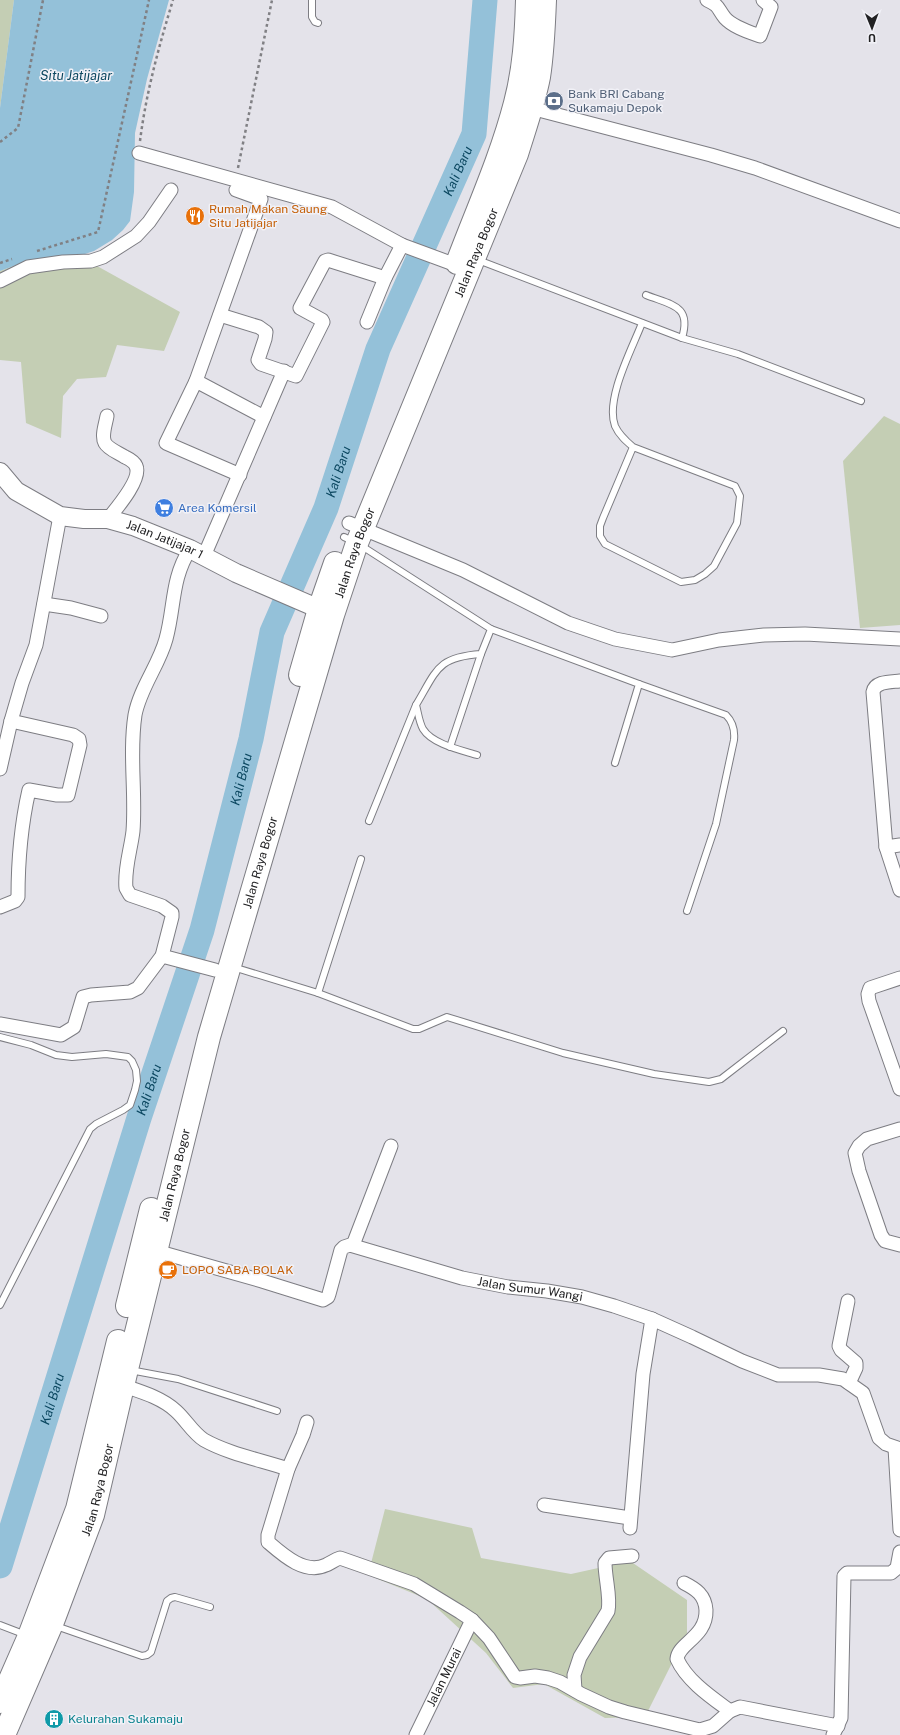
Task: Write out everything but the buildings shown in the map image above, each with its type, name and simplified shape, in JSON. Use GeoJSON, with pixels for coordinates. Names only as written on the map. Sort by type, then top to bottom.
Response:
{"type":"FeatureCollection","features":[{"type":"Feature","properties":{"kind":"highway","name":"Jalan Raya Bogor"},"geometry":{"type":"LineString","coordinates":[[466,262],[515,103],[525,41],[527,0]]}},
{"type":"Feature","properties":{"kind":"highway","name":"Jalan Raya Bogor"},"geometry":{"type":"LineString","coordinates":[[4,1735],[5,1706],[77,1509],[167,1144],[196,1034],[319,609],[353,533],[466,262],[517,154],[539,77],[544,40],[545,0]]}},
{"type":"Feature","properties":{"kind":"highway","name":"Jalan Raya Bogor"},"geometry":{"type":"LineString","coordinates":[[5,1706],[52,1624],[93,1515],[125,1377],[209,1037],[216,967]]}},
{"type":"Feature","properties":{"kind":"street"},"geometry":{"type":"LineString","coordinates":[[707,0],[717,5],[726,19],[760,36],[771,7],[763,0]]}},
{"type":"Feature","properties":{"kind":"street"},"geometry":{"type":"LineString","coordinates":[[531,108],[755,168],[900,221]]}},
{"type":"Feature","properties":{"kind":"street"},"geometry":{"type":"LineString","coordinates":[[139,153],[236,185],[332,207],[408,247],[432,257],[466,262]]}},
{"type":"Feature","properties":{"kind":"street"},"geometry":{"type":"LineString","coordinates":[[236,185],[261,199],[196,381],[166,443],[240,475]]}},
{"type":"Feature","properties":{"kind":"street"},"geometry":{"type":"LineString","coordinates":[[0,281],[28,267],[64,262],[91,261],[103,257],[136,236],[150,222],[171,190]]}},
{"type":"Feature","properties":{"kind":"street"},"geometry":{"type":"LineString","coordinates":[[367,322],[385,278],[408,247]]}},
{"type":"Feature","properties":{"kind":"street"},"geometry":{"type":"LineString","coordinates":[[220,315],[259,327],[266,332],[258,360],[261,364],[296,376],[322,324],[322,320],[300,308],[325,261],[328,260],[385,278]]}},
{"type":"Feature","properties":{"kind":"street"},"geometry":{"type":"LineString","coordinates":[[0,1024],[50,1034],[66,1033],[74,1027],[83,997],[130,992],[138,988],[163,956],[172,913],[162,906],[130,895],[126,888],[133,830],[132,749],[136,714],[146,685],[165,641],[176,580],[181,563],[197,552],[240,475],[284,371]]}},
{"type":"Feature","properties":{"kind":"street"},"geometry":{"type":"LineString","coordinates":[[196,381],[264,417]]}},
{"type":"Feature","properties":{"kind":"street"},"geometry":{"type":"LineString","coordinates":[[107,416],[103,435],[104,442],[108,447],[132,461],[137,468],[133,484],[108,519]]}},
{"type":"Feature","properties":{"kind":"street","name":"Jalan Jatijajar 1"},"geometry":{"type":"LineString","coordinates":[[0,472],[16,491],[60,516],[84,519],[108,519],[133,526],[197,552],[236,573],[319,609]]}},
{"type":"Feature","properties":{"kind":"street"},"geometry":{"type":"LineString","coordinates":[[0,770],[11,721],[22,683],[36,645],[60,516]]}},
{"type":"Feature","properties":{"kind":"street"},"geometry":{"type":"LineString","coordinates":[[353,533],[415,552],[463,570],[568,623],[615,639],[672,650],[719,640],[764,635],[805,634],[900,639]]}},
{"type":"Feature","properties":{"kind":"street"},"geometry":{"type":"LineString","coordinates":[[44,604],[71,608],[101,616]]}},
{"type":"Feature","properties":{"kind":"street"},"geometry":{"type":"LineString","coordinates":[[900,681],[877,685],[873,689],[886,847],[900,890]]}},
{"type":"Feature","properties":{"kind":"street"},"geometry":{"type":"LineString","coordinates":[[0,907],[16,901],[18,897],[19,859],[23,819],[29,790],[56,796],[68,795],[80,744],[79,739],[73,735],[11,721]]}},
{"type":"Feature","properties":{"kind":"street"},"geometry":{"type":"LineString","coordinates":[[886,847],[900,845]]}},
{"type":"Feature","properties":{"kind":"street"},"geometry":{"type":"LineString","coordinates":[[163,956],[216,967]]}},
{"type":"Feature","properties":{"kind":"street"},"geometry":{"type":"LineString","coordinates":[[900,978],[870,988],[868,994],[869,1001],[900,1088]]}},
{"type":"Feature","properties":{"kind":"street"},"geometry":{"type":"LineString","coordinates":[[900,1129],[867,1139],[859,1146],[855,1153],[859,1172],[881,1235],[885,1241],[900,1245]]}},
{"type":"Feature","properties":{"kind":"street"},"geometry":{"type":"LineString","coordinates":[[156,1251],[323,1300],[328,1297],[341,1250],[347,1246],[354,1245],[391,1146]]}},
{"type":"Feature","properties":{"kind":"street","name":"Jalan Sumur Wangi"},"geometry":{"type":"LineString","coordinates":[[354,1245],[462,1278],[582,1297],[652,1319],[742,1361],[778,1375],[819,1375],[843,1379],[863,1393],[879,1438],[897,1448]]}},
{"type":"Feature","properties":{"kind":"street"},"geometry":{"type":"LineString","coordinates":[[848,1300],[839,1344],[841,1350],[856,1363],[856,1368],[849,1382]]}},
{"type":"Feature","properties":{"kind":"street"},"geometry":{"type":"LineString","coordinates":[[544,1505],[630,1523],[643,1374],[652,1319]]}},
{"type":"Feature","properties":{"kind":"street"},"geometry":{"type":"LineString","coordinates":[[125,1377],[147,1394],[163,1401],[176,1410],[203,1439],[238,1453],[288,1469]]}},
{"type":"Feature","properties":{"kind":"street"},"geometry":{"type":"LineString","coordinates":[[307,1422],[304,1435],[288,1469],[268,1535],[268,1542],[288,1559],[304,1566],[318,1568],[340,1558],[414,1584],[472,1620],[489,1638],[515,1677],[544,1677],[560,1682],[574,1690],[625,1712],[700,1730],[713,1726],[730,1711],[736,1708],[744,1707],[835,1731],[841,1718],[844,1576],[851,1572],[891,1573],[897,1568],[900,1552]]}},
{"type":"Feature","properties":{"kind":"street"},"geometry":{"type":"LineString","coordinates":[[897,1448],[900,1530]]}},
{"type":"Feature","properties":{"kind":"street"},"geometry":{"type":"LineString","coordinates":[[574,1690],[574,1675],[580,1657],[608,1611],[610,1605],[605,1563],[609,1558],[632,1556]]}},
{"type":"Feature","properties":{"kind":"street"},"geometry":{"type":"LineString","coordinates":[[684,1583],[700,1592],[706,1603],[706,1619],[696,1636],[680,1651],[677,1659],[685,1672],[695,1682],[730,1711]]}},
{"type":"Feature","properties":{"kind":"street","name":"Jalan Murai"},"geometry":{"type":"LineString","coordinates":[[416,1735],[472,1620]]}},
{"type":"Feature","properties":{"kind":"lane"},"geometry":{"type":"LineString","coordinates":[[312,0],[312,17],[314,22],[318,23]]}},
{"type":"Feature","properties":{"kind":"lane"},"geometry":{"type":"LineString","coordinates":[[466,262],[682,338],[738,354],[781,369],[861,401]]}},
{"type":"Feature","properties":{"kind":"lane"},"geometry":{"type":"LineString","coordinates":[[646,295],[675,306],[681,310],[685,318],[685,327],[682,338]]}},
{"type":"Feature","properties":{"kind":"lane"},"geometry":{"type":"LineString","coordinates":[[633,447],[602,518],[600,532],[603,541],[605,544],[681,582],[695,580],[714,566],[737,523],[740,496],[739,491],[734,486],[633,447],[620,436],[615,427],[612,415],[615,392],[642,323]]}},
{"type":"Feature","properties":{"kind":"lane"},"geometry":{"type":"LineString","coordinates":[[353,533],[491,629],[726,715],[731,721],[734,730],[734,740],[716,824],[687,910]]}},
{"type":"Feature","properties":{"kind":"lane"},"geometry":{"type":"LineString","coordinates":[[450,747],[481,654],[491,629]]}},
{"type":"Feature","properties":{"kind":"lane"},"geometry":{"type":"LineString","coordinates":[[370,821],[416,705],[436,671],[442,665],[456,657],[481,654]]}},
{"type":"Feature","properties":{"kind":"lane"},"geometry":{"type":"LineString","coordinates":[[615,763],[640,684]]}},
{"type":"Feature","properties":{"kind":"lane"},"geometry":{"type":"LineString","coordinates":[[416,705],[423,730],[440,743],[477,754]]}},
{"type":"Feature","properties":{"kind":"lane"},"geometry":{"type":"LineString","coordinates":[[318,993],[361,859]]}},
{"type":"Feature","properties":{"kind":"lane"},"geometry":{"type":"LineString","coordinates":[[216,967],[318,993],[413,1029],[420,1029],[447,1017],[563,1053],[654,1074],[709,1082],[721,1079],[783,1031]]}},
{"type":"Feature","properties":{"kind":"lane"},"geometry":{"type":"LineString","coordinates":[[0,1037],[32,1045],[56,1056],[72,1057],[106,1054],[128,1057],[132,1061],[136,1070],[137,1081],[130,1105],[96,1124],[90,1129],[0,1305]]}},
{"type":"Feature","properties":{"kind":"lane"},"geometry":{"type":"LineString","coordinates":[[125,1377],[178,1379],[277,1412]]}},
{"type":"Feature","properties":{"kind":"lane"},"geometry":{"type":"LineString","coordinates":[[52,1624],[142,1656],[147,1656],[151,1652],[167,1601],[175,1597],[210,1607]]}},
{"type":"Feature","properties":{"kind":"lane"},"geometry":{"type":"LineString","coordinates":[[1,1625],[30,1636]]}},
{"type":"Feature","properties":{"kind":"path"},"geometry":{"type":"LineString","coordinates":[[0,142],[18,128],[43,0]]}},
{"type":"Feature","properties":{"kind":"path"},"geometry":{"type":"LineString","coordinates":[[30,253],[98,232],[149,0]]}},
{"type":"Feature","properties":{"kind":"path"},"geometry":{"type":"LineString","coordinates":[[139,153],[147,98],[173,0]]}},
{"type":"Feature","properties":{"kind":"path"},"geometry":{"type":"LineString","coordinates":[[236,185],[272,0]]}},
{"type":"Feature","properties":{"kind":"path"},"geometry":{"type":"LineString","coordinates":[[0,263],[15,258]]}},
{"type":"Feature","properties":{"kind":"green space"},"geometry":{"type":"Polygon","coordinates":[[[0,0],[14,0],[0,108],[0,0]]]}},
{"type":"Feature","properties":{"kind":"green space"},"geometry":{"type":"Polygon","coordinates":[[[79,256],[180,312],[164,351],[117,345],[106,377],[77,379],[63,396],[61,438],[26,423],[21,362],[0,360],[0,271],[24,262],[79,256]]]}},
{"type":"Feature","properties":{"kind":"green space"},"geometry":{"type":"Polygon","coordinates":[[[884,416],[900,424],[900,625],[860,628],[843,461],[884,416]]]}},
{"type":"Feature","properties":{"kind":"green space"},"geometry":{"type":"Polygon","coordinates":[[[385,1509],[472,1528],[481,1558],[571,1574],[630,1561],[687,1600],[687,1633],[645,1717],[605,1718],[544,1684],[513,1688],[486,1653],[427,1599],[368,1575],[385,1509]]]}},
{"type":"Feature","properties":{"kind":"water","name":"Situ Jatijajar"},"geometry":{"type":"Polygon","coordinates":[[[14,0],[169,0],[147,79],[135,133],[134,192],[130,221],[112,240],[94,251],[79,256],[24,262],[0,271],[0,108],[14,0]]]}},
{"type":"Feature","properties":{"kind":"waterway","name":"Kali Baru"},"geometry":{"type":"LineString","coordinates":[[0,1566],[139,1118],[202,930],[251,739],[272,632],[326,508],[378,349],[474,134],[485,0]]}},
{"type":"Feature","properties":{"kind":"place","name":"Bank BRI Cabang Sukamaju Depok"},"geometry":{"type":"Point","coordinates":[554,101]}},
{"type":"Feature","properties":{"kind":"place","name":"Rumah Makan Saung Situ Jatijajar"},"geometry":{"type":"Point","coordinates":[195,216]}},
{"type":"Feature","properties":{"kind":"place","name":"Area Komersil"},"geometry":{"type":"Point","coordinates":[164,508]}},
{"type":"Feature","properties":{"kind":"place","name":"LOPO SABA BOLAK"},"geometry":{"type":"Point","coordinates":[168,1270]}},
{"type":"Feature","properties":{"kind":"place","name":"Kelurahan Sukamaju"},"geometry":{"type":"Point","coordinates":[54,1719]}}]}
